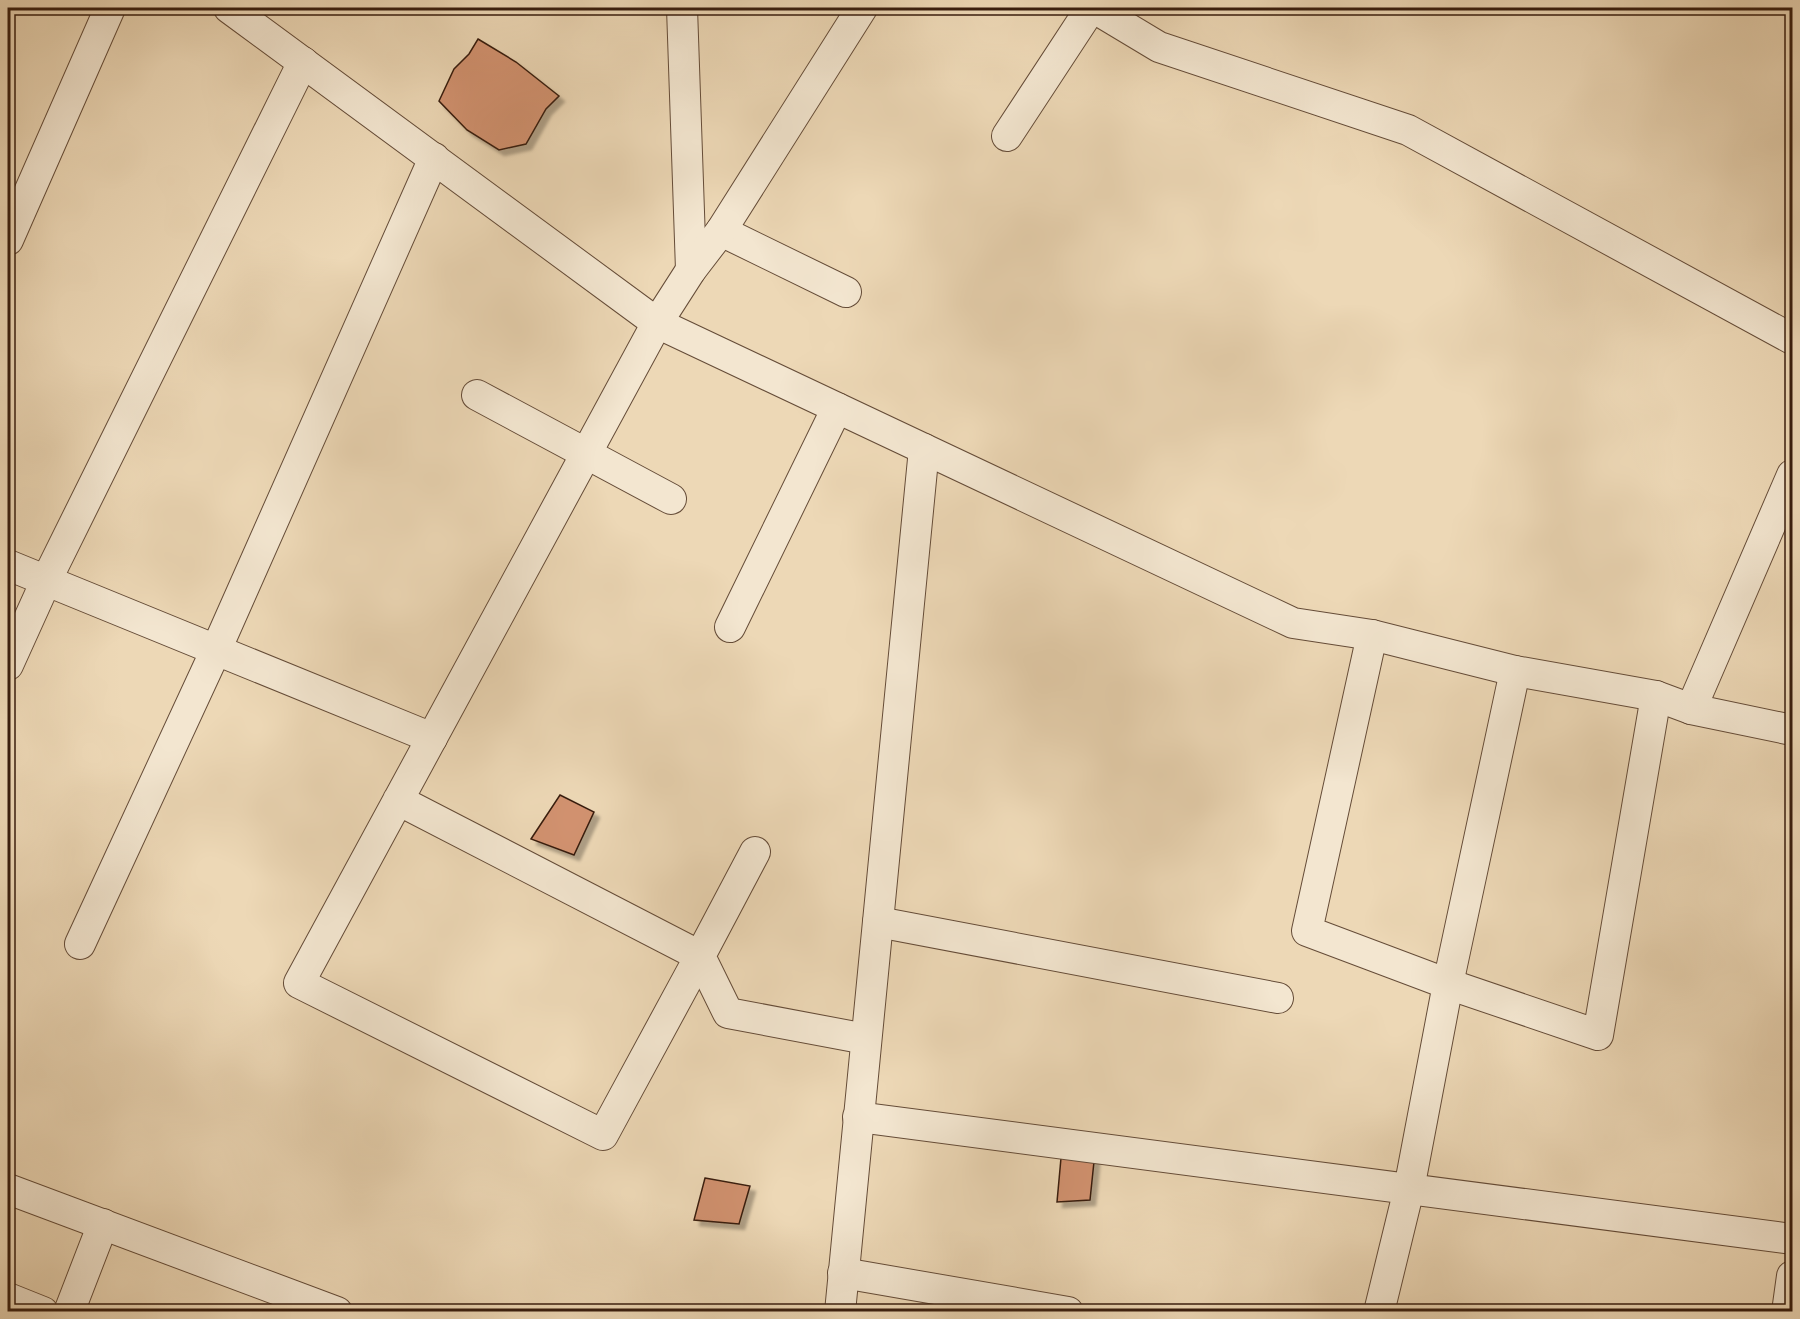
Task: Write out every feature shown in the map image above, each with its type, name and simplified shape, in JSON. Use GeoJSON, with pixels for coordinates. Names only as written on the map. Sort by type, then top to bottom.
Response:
{"type":"FeatureCollection","features":[{"type":"Feature","properties":{"kind":"street"},"geometry":{"type":"LineString","coordinates":[[8,240],[110,8]]}},
{"type":"Feature","properties":{"kind":"street"},"geometry":{"type":"LineString","coordinates":[[229,8],[262,17],[303,62],[657,322],[1293,623],[1372,635],[1515,671],[1656,696],[1691,709],[1792,730]]}},
{"type":"Feature","properties":{"kind":"street"},"geometry":{"type":"LineString","coordinates":[[682,8],[691,270]]}},
{"type":"Feature","properties":{"kind":"street"},"geometry":{"type":"LineString","coordinates":[[755,852],[603,1135],[299,983],[657,322],[691,270],[721,231],[862,8]]}},
{"type":"Feature","properties":{"kind":"street"},"geometry":{"type":"LineString","coordinates":[[1006,136],[1093,8],[1159,47],[1408,130],[1792,339]]}},
{"type":"Feature","properties":{"kind":"street"},"geometry":{"type":"LineString","coordinates":[[8,665],[46,581],[303,62]]}},
{"type":"Feature","properties":{"kind":"street"},"geometry":{"type":"LineString","coordinates":[[80,944],[216,650],[434,158]]}},
{"type":"Feature","properties":{"kind":"street"},"geometry":{"type":"LineString","coordinates":[[721,231],[846,292]]}},
{"type":"Feature","properties":{"kind":"street"},"geometry":{"type":"LineString","coordinates":[[477,395],[671,499]]}},
{"type":"Feature","properties":{"kind":"street"},"geometry":{"type":"LineString","coordinates":[[730,627],[837,408]]}},
{"type":"Feature","properties":{"kind":"street"},"geometry":{"type":"LineString","coordinates":[[840,1311],[924,449]]}},
{"type":"Feature","properties":{"kind":"street"},"geometry":{"type":"LineString","coordinates":[[1691,709],[1792,475]]}},
{"type":"Feature","properties":{"kind":"street"},"geometry":{"type":"LineString","coordinates":[[8,565],[432,738]]}},
{"type":"Feature","properties":{"kind":"street"},"geometry":{"type":"LineString","coordinates":[[1372,635],[1307,931],[1448,984],[1598,1035],[1656,696]]}},
{"type":"Feature","properties":{"kind":"street"},"geometry":{"type":"LineString","coordinates":[[1379,1311],[1409,1189],[1448,984],[1515,671]]}},
{"type":"Feature","properties":{"kind":"street"},"geometry":{"type":"LineString","coordinates":[[398,800],[700,956],[728,1013],[866,1040]]}},
{"type":"Feature","properties":{"kind":"street"},"geometry":{"type":"LineString","coordinates":[[878,922],[1278,998]]}},
{"type":"Feature","properties":{"kind":"street"},"geometry":{"type":"LineString","coordinates":[[858,1117],[1792,1239]]}},
{"type":"Feature","properties":{"kind":"street"},"geometry":{"type":"LineString","coordinates":[[8,1189],[337,1311]]}},
{"type":"Feature","properties":{"kind":"street"},"geometry":{"type":"LineString","coordinates":[[69,1311],[103,1224]]}},
{"type":"Feature","properties":{"kind":"street"},"geometry":{"type":"LineString","coordinates":[[843,1273],[1068,1311]]}},
{"type":"Feature","properties":{"kind":"street"},"geometry":{"type":"LineString","coordinates":[[1787,1311],[1792,1276]]}},
{"type":"Feature","properties":{"kind":"street"},"geometry":{"type":"LineString","coordinates":[[8,1298],[43,1311]]}},
{"type":"Feature","properties":{"kind":"building"},"geometry":{"type":"Polygon","coordinates":[[[478,39],[516,62],[559,96],[546,109],[526,144],[499,150],[467,130],[439,101],[454,69],[469,54],[478,39]]]}},
{"type":"Feature","properties":{"kind":"building"},"geometry":{"type":"Polygon","coordinates":[[[560,795],[594,812],[574,855],[531,839],[560,795]]]}},
{"type":"Feature","properties":{"kind":"building"},"geometry":{"type":"Polygon","coordinates":[[[1062,1147],[1095,1152],[1090,1200],[1057,1202],[1062,1147]]]}},
{"type":"Feature","properties":{"kind":"building"},"geometry":{"type":"Polygon","coordinates":[[[705,1178],[750,1186],[739,1224],[694,1220],[705,1178]]]}}]}
